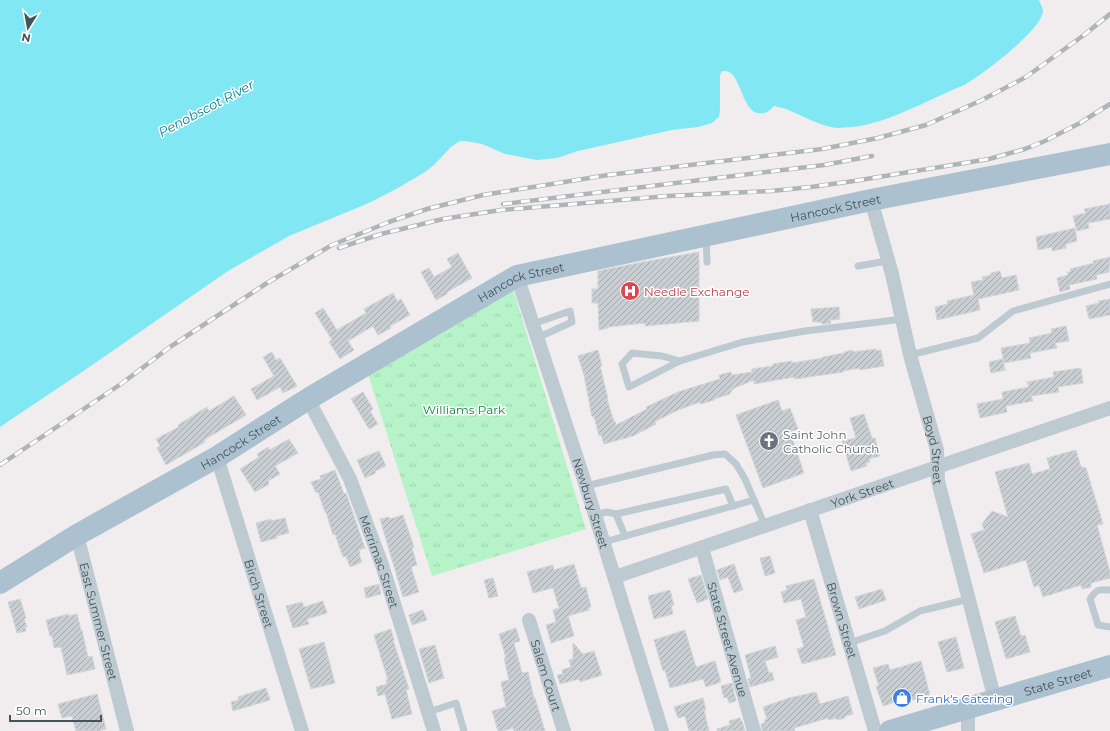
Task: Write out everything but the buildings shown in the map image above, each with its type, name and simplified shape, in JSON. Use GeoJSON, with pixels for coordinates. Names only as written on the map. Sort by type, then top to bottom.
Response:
{"type":"FeatureCollection","features":[{"type":"Feature","properties":{"kind":"main road"},"geometry":{"type":"LineString","coordinates":[[1058,164],[1090,151],[1110,140]]}},
{"type":"Feature","properties":{"kind":"main road","name":"Hancock Street"},"geometry":{"type":"LineString","coordinates":[[0,583],[77,535],[217,457],[308,398],[517,276],[871,200],[1110,154]]}},
{"type":"Feature","properties":{"kind":"main road","name":"State Street"},"geometry":{"type":"LineString","coordinates":[[890,731],[1110,666]]}},
{"type":"Feature","properties":{"kind":"street","name":"Boyd Street"},"geometry":{"type":"LineString","coordinates":[[871,200],[887,261],[892,274],[910,355],[938,450],[938,481],[995,700]]}},
{"type":"Feature","properties":{"kind":"street","name":"Newbury Street"},"geometry":{"type":"LineString","coordinates":[[517,276],[604,542],[662,731]]}},
{"type":"Feature","properties":{"kind":"street","name":"Merrimac Street"},"geometry":{"type":"LineString","coordinates":[[308,398],[350,479],[382,565],[434,731]]}},
{"type":"Feature","properties":{"kind":"street","name":"York Street"},"geometry":{"type":"LineString","coordinates":[[615,578],[1110,408]]}},
{"type":"Feature","properties":{"kind":"street","name":"Birch Street"},"geometry":{"type":"LineString","coordinates":[[217,457],[302,731]]}},
{"type":"Feature","properties":{"kind":"street","name":"Brown Street"},"geometry":{"type":"LineString","coordinates":[[810,510],[875,731]]}},
{"type":"Feature","properties":{"kind":"street","name":"East Summer Street"},"geometry":{"type":"LineString","coordinates":[[77,535],[127,731]]}},
{"type":"Feature","properties":{"kind":"street","name":"State Street Avenue"},"geometry":{"type":"LineString","coordinates":[[702,548],[754,731]]}},
{"type":"Feature","properties":{"kind":"street","name":"Salem Court"},"geometry":{"type":"LineString","coordinates":[[530,620],[564,731]]}},
{"type":"Feature","properties":{"kind":"street"},"geometry":{"type":"LineString","coordinates":[[968,708],[968,731]]}},
{"type":"Feature","properties":{"kind":"lane"},"geometry":{"type":"LineString","coordinates":[[706,236],[707,262]]}},
{"type":"Feature","properties":{"kind":"lane"},"geometry":{"type":"LineString","coordinates":[[858,266],[887,261]]}},
{"type":"Feature","properties":{"kind":"lane"},"geometry":{"type":"LineString","coordinates":[[910,355],[978,338],[1013,311],[1110,284]]}},
{"type":"Feature","properties":{"kind":"lane"},"geometry":{"type":"LineString","coordinates":[[533,324],[570,311],[572,322],[537,338]]}},
{"type":"Feature","properties":{"kind":"lane"},"geometry":{"type":"LineString","coordinates":[[680,361],[662,356],[632,353],[622,364],[629,387],[680,361],[743,342],[806,331],[903,319]]}},
{"type":"Feature","properties":{"kind":"lane"},"geometry":{"type":"LineString","coordinates":[[586,486],[713,455],[725,454],[736,464],[745,479],[765,526]]}},
{"type":"Feature","properties":{"kind":"lane"},"geometry":{"type":"LineString","coordinates":[[595,515],[607,512],[616,514],[726,489],[733,506]]}},
{"type":"Feature","properties":{"kind":"lane"},"geometry":{"type":"LineString","coordinates":[[604,542],[754,500]]}},
{"type":"Feature","properties":{"kind":"lane"},"geometry":{"type":"LineString","coordinates":[[616,514],[625,536]]}},
{"type":"Feature","properties":{"kind":"lane"},"geometry":{"type":"LineString","coordinates":[[1110,590],[1100,589],[1095,591],[1090,599],[1098,625],[1110,627]]}},
{"type":"Feature","properties":{"kind":"lane"},"geometry":{"type":"LineString","coordinates":[[849,643],[885,631],[920,611],[969,599]]}},
{"type":"Feature","properties":{"kind":"lane"},"geometry":{"type":"LineString","coordinates":[[428,712],[456,703],[464,731]]}},
{"type":"Feature","properties":{"kind":"green space","name":"Williams Park"},"geometry":{"type":"Polygon","coordinates":[[[512,285],[586,529],[432,576],[367,371],[512,285]]]}},
{"type":"Feature","properties":{"kind":"water","name":"Penobscot River"},"geometry":{"type":"Polygon","coordinates":[[[0,0],[1039,0],[1043,11],[1040,19],[1033,29],[1010,52],[972,80],[897,115],[861,126],[840,128],[830,127],[774,106],[767,112],[759,113],[753,111],[748,106],[734,76],[729,72],[722,71],[720,75],[719,117],[712,123],[698,127],[672,130],[578,151],[557,158],[537,160],[505,154],[482,144],[460,141],[451,147],[425,172],[398,188],[369,203],[289,236],[228,271],[0,427],[0,0]]]}},
{"type":"Feature","properties":{"kind":"railway"},"geometry":{"type":"LineString","coordinates":[[0,465],[121,384],[170,347],[267,283],[332,245],[389,222],[427,209],[483,195],[608,175],[822,149],[878,138],[926,125],[980,101],[1026,77],[1110,14]]}},
{"type":"Feature","properties":{"kind":"railway"},"geometry":{"type":"LineString","coordinates":[[339,248],[381,234],[443,219],[501,210],[668,196],[771,191],[811,187],[989,159],[1025,149],[1045,141],[1080,123],[1110,104]]}},
{"type":"Feature","properties":{"kind":"railway"},"geometry":{"type":"LineString","coordinates":[[503,204],[824,165],[872,156]]}},
{"type":"Feature","properties":{"kind":"place","name":"Needle Exchange"},"geometry":{"type":"Point","coordinates":[630,291]}},
{"type":"Feature","properties":{"kind":"place","name":"Saint John Catholic Church"},"geometry":{"type":"Point","coordinates":[769,441]}},
{"type":"Feature","properties":{"kind":"place","name":"Frank's Catering"},"geometry":{"type":"Point","coordinates":[902,698]}}]}
